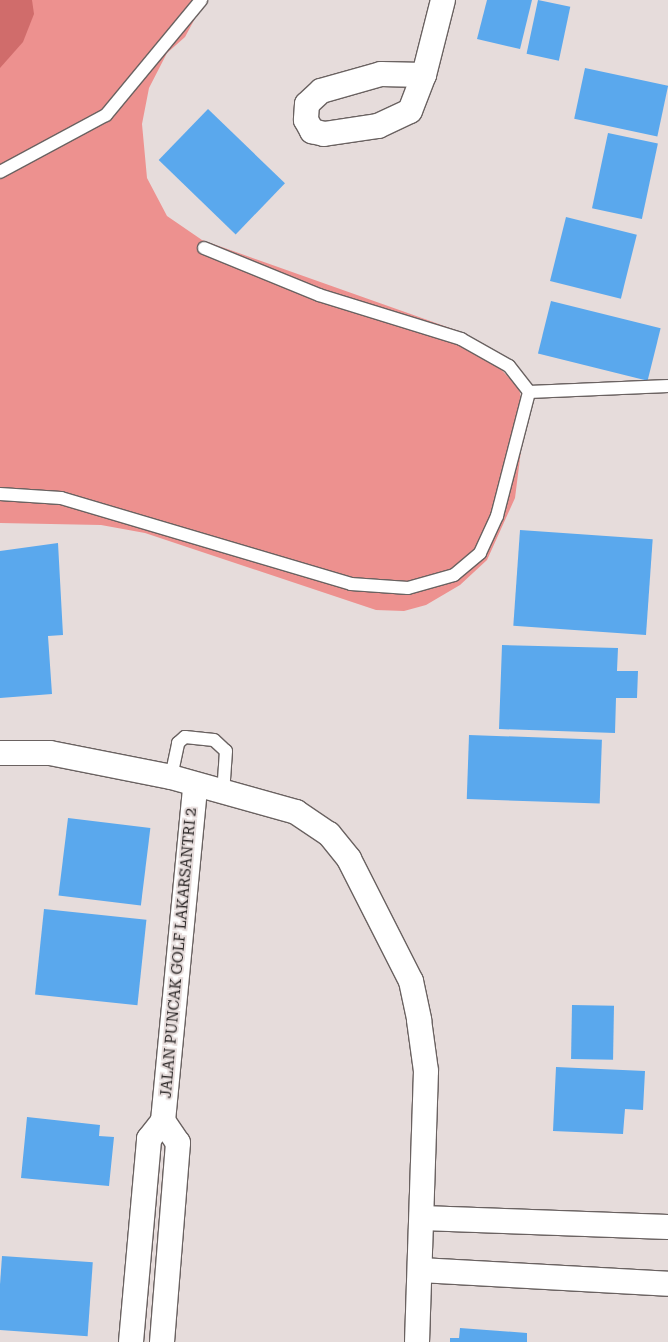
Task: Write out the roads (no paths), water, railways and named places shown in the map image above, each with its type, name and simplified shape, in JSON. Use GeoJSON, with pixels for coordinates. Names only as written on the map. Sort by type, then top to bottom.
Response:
{"type":"FeatureCollection","features":[{"type":"Feature","properties":{"kind":"street"},"geometry":{"type":"LineString","coordinates":[[424,75],[443,0]]}},
{"type":"Feature","properties":{"kind":"street"},"geometry":{"type":"LineString","coordinates":[[0,753],[50,753],[171,777],[223,794],[296,812],[328,834],[349,859],[411,981],[426,1071],[417,1342]]}},
{"type":"Feature","properties":{"kind":"street","name":"JALAN PUNCAK GOLF LAKARSANTRI 2"},"geometry":{"type":"LineString","coordinates":[[164,1121],[195,786]]}},
{"type":"Feature","properties":{"kind":"street"},"geometry":{"type":"LineString","coordinates":[[131,1342],[149,1140],[164,1121],[178,1143],[162,1342]]}},
{"type":"Feature","properties":{"kind":"street"},"geometry":{"type":"LineString","coordinates":[[422,1218],[668,1227]]}},
{"type":"Feature","properties":{"kind":"street"},"geometry":{"type":"LineString","coordinates":[[420,1270],[668,1284]]}},
{"type":"Feature","properties":{"kind":"lane"},"geometry":{"type":"LineString","coordinates":[[0,172],[106,115],[201,0]]}},
{"type":"Feature","properties":{"kind":"lane"},"geometry":{"type":"LineString","coordinates":[[204,248],[319,295],[461,339],[509,366],[529,392]]}},
{"type":"Feature","properties":{"kind":"lane"},"geometry":{"type":"LineString","coordinates":[[529,392],[668,386]]}},
{"type":"Feature","properties":{"kind":"lane"},"geometry":{"type":"LineString","coordinates":[[0,494],[61,498],[351,584],[408,588],[454,575],[480,553],[497,516],[529,392]]}},
{"type":"Feature","properties":{"kind":"lane"},"geometry":{"type":"LineString","coordinates":[[171,777],[178,743],[185,738],[214,740],[226,751],[223,794]]}}]}
